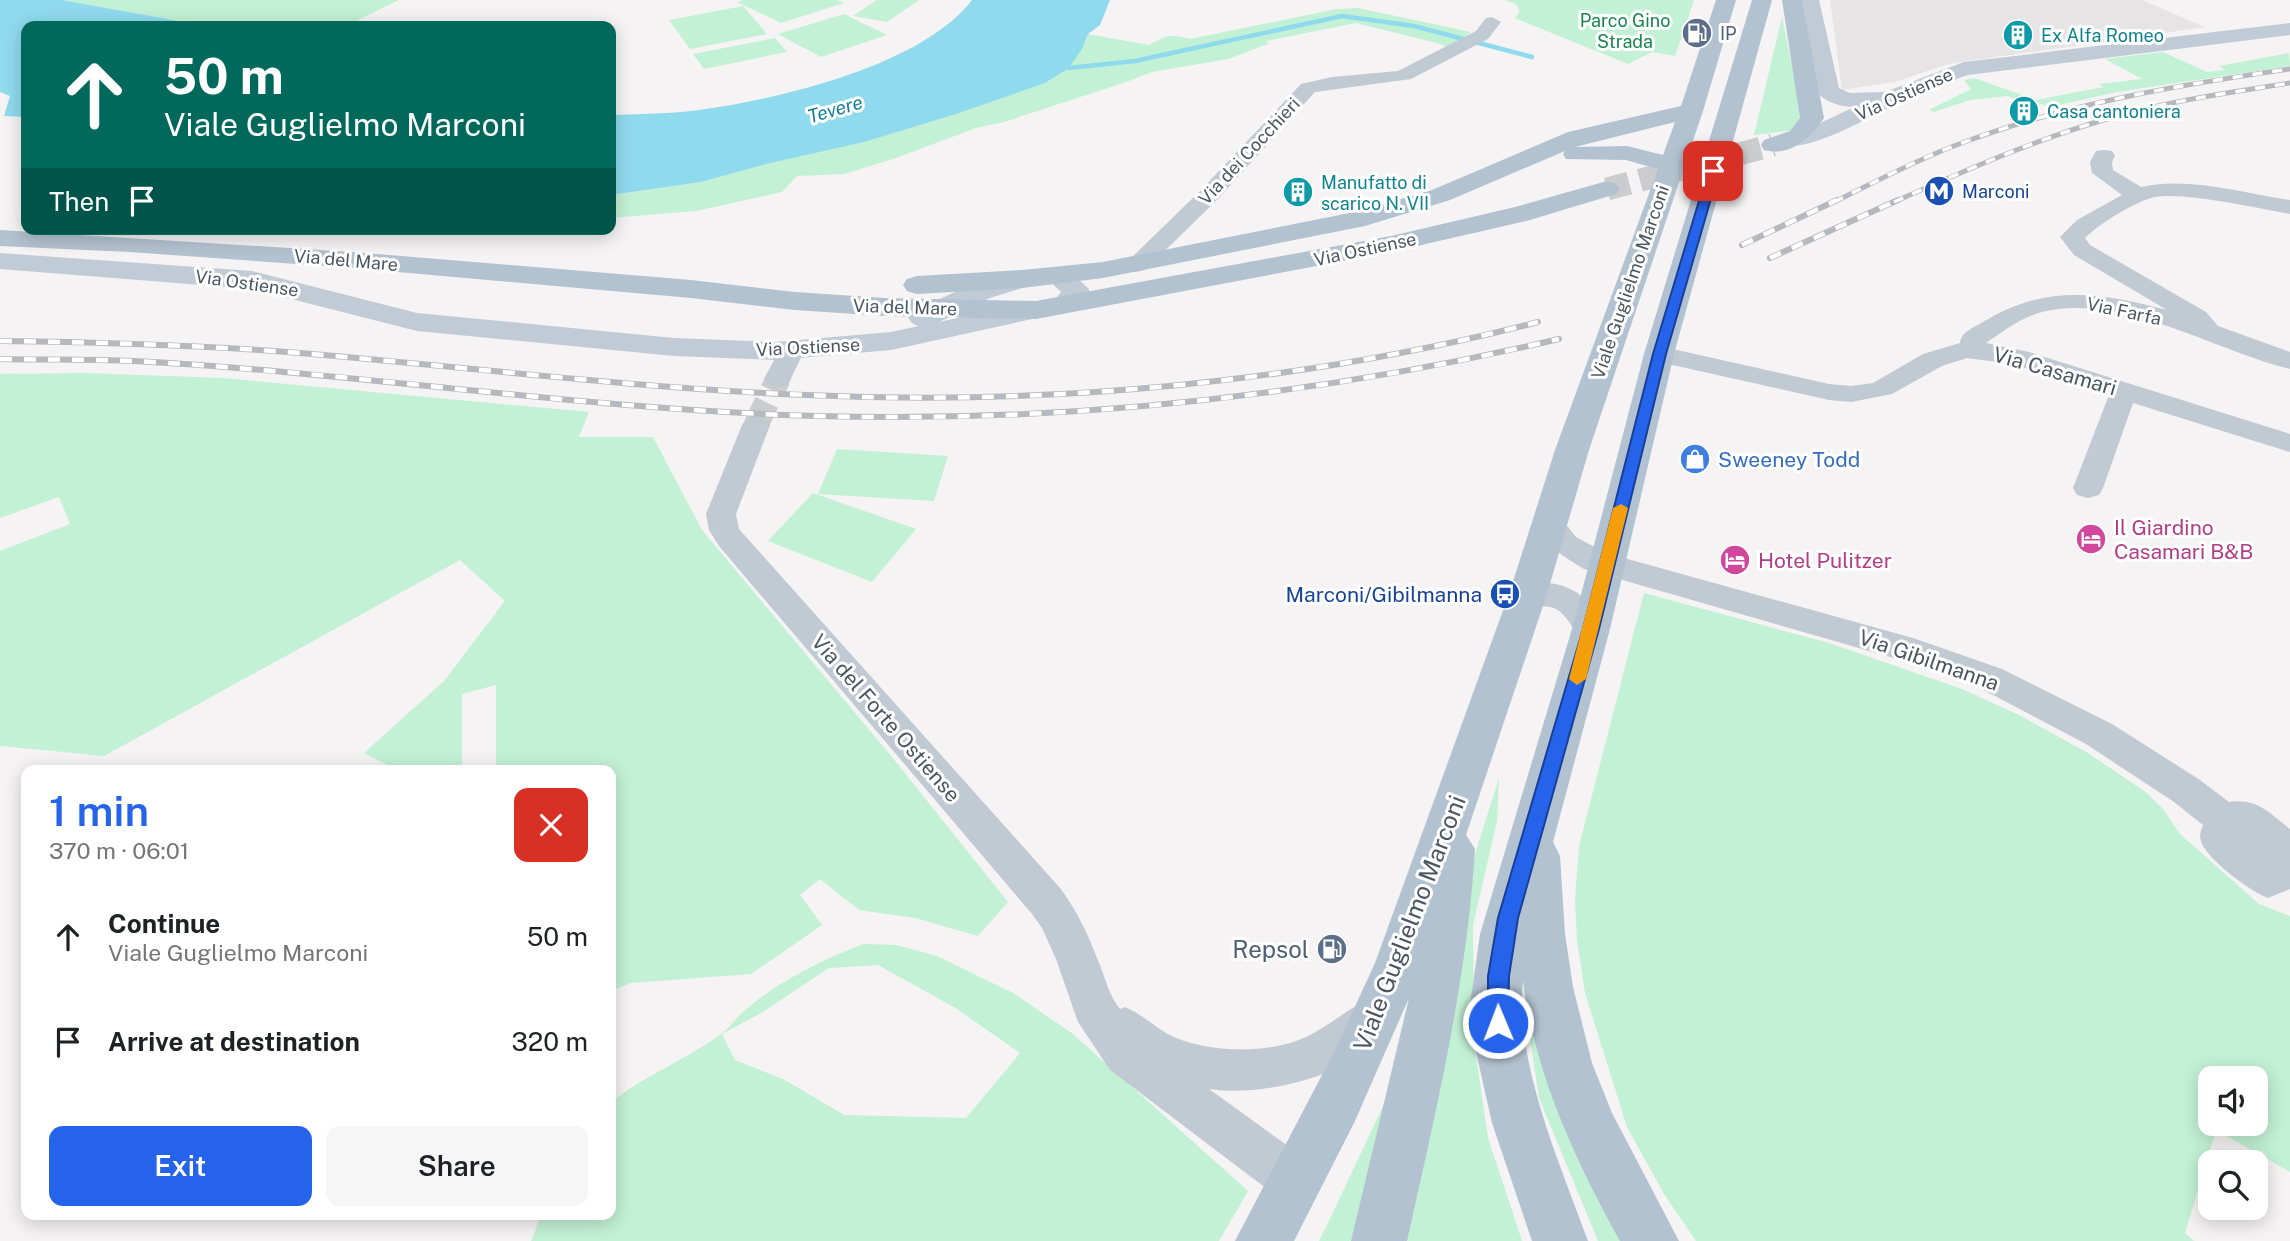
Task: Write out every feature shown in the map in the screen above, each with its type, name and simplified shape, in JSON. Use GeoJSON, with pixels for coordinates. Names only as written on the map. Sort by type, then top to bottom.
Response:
{"type":"FeatureCollection","features":[{"type":"Feature","properties":{"kind":"main road","name":"Viale Guglielmo Marconi"},"geometry":{"type":"LineString","coordinates":[[1263,1241],[1296,1181],[1378,1015],[1399,963],[1528,594],[1549,524],[1691,111],[1726,0]]}},
{"type":"Feature","properties":{"kind":"main road"},"geometry":{"type":"LineString","coordinates":[[1560,1241],[1519,1124],[1508,1084],[1496,999],[1506,926],[1591,629],[1659,354],[1762,0]]}},
{"type":"Feature","properties":{"kind":"main road","name":"Via Ostiense"},"geometry":{"type":"LineString","coordinates":[[1792,0],[1812,114],[1805,131],[1782,143],[1836,125],[1942,75],[1969,68],[2290,29]]}},
{"type":"Feature","properties":{"kind":"main road"},"geometry":{"type":"LineString","coordinates":[[1809,0],[1828,92],[1840,99],[1854,101],[1899,94]]}},
{"type":"Feature","properties":{"kind":"main road"},"geometry":{"type":"LineString","coordinates":[[1067,304],[1200,252],[1390,211],[1441,195],[1585,135],[1691,111]]}},
{"type":"Feature","properties":{"kind":"main road"},"geometry":{"type":"LineString","coordinates":[[1521,161],[1614,153],[1643,156],[1671,165]]}},
{"type":"Feature","properties":{"kind":"main road","name":"Via Ostiense"},"geometry":{"type":"LineString","coordinates":[[0,261],[252,280],[292,287],[394,318],[443,325],[674,347],[800,350],[891,341],[1067,304],[1380,247],[1482,224],[1607,189]]}},
{"type":"Feature","properties":{"kind":"main road","name":"Via del Mare"},"geometry":{"type":"LineString","coordinates":[[0,238],[220,250],[691,289],[772,299],[882,320],[993,299],[1036,310]]}},
{"type":"Feature","properties":{"kind":"main road","name":"Via del Mare"},"geometry":{"type":"LineString","coordinates":[[691,289],[808,289],[1022,279],[1136,265],[1200,252]]}},
{"type":"Feature","properties":{"kind":"main road"},"geometry":{"type":"LineString","coordinates":[[1058,276],[1076,289],[1075,295],[1067,304]]}},
{"type":"Feature","properties":{"kind":"main road"},"geometry":{"type":"LineString","coordinates":[[993,299],[1022,279]]}},
{"type":"Feature","properties":{"kind":"main road"},"geometry":{"type":"LineString","coordinates":[[800,350],[882,320]]}},
{"type":"Feature","properties":{"kind":"main road"},"geometry":{"type":"LineString","coordinates":[[1379,1241],[1421,1057],[1449,905],[1454,805]]}},
{"type":"Feature","properties":{"kind":"main road"},"geometry":{"type":"LineString","coordinates":[[1536,826],[1541,934],[1565,1061],[1589,1125],[1651,1241]]}},
{"type":"Feature","properties":{"kind":"street","name":"Via dei Cocchieri"},"geometry":{"type":"LineString","coordinates":[[1136,265],[1209,195],[1308,89],[1320,84],[1391,79],[1404,75],[1482,35],[1492,22]]}},
{"type":"Feature","properties":{"kind":"street"},"geometry":{"type":"LineString","coordinates":[[2104,156],[2101,162],[2102,173],[2138,195]]}},
{"type":"Feature","properties":{"kind":"street"},"geometry":{"type":"LineString","coordinates":[[2211,334],[2197,317],[2074,243],[2072,237],[2076,231],[2138,195],[2158,190],[2183,191],[2290,207]]}},
{"type":"Feature","properties":{"kind":"street","name":"Via Farfa"},"geometry":{"type":"LineString","coordinates":[[1973,350],[1972,340],[2037,305],[2071,301],[2128,309],[2290,361]]}},
{"type":"Feature","properties":{"kind":"street"},"geometry":{"type":"LineString","coordinates":[[778,379],[800,350]]}},
{"type":"Feature","properties":{"kind":"street","name":"Via Casamari"},"geometry":{"type":"LineString","coordinates":[[1659,354],[1829,392],[1852,394],[1882,390],[1951,353],[1973,350],[2020,358],[2290,443]]}},
{"type":"Feature","properties":{"kind":"street"},"geometry":{"type":"LineString","coordinates":[[2088,488],[2124,390]]}},
{"type":"Feature","properties":{"kind":"street","name":"Via del Forte Ostiense"},"geometry":{"type":"LineString","coordinates":[[756,425],[721,514],[724,530],[1058,916],[1077,959],[1093,1008],[1126,1055],[1296,1181]]}},
{"type":"Feature","properties":{"kind":"street"},"geometry":{"type":"LineString","coordinates":[[1549,524],[1572,549],[1607,565]]}},
{"type":"Feature","properties":{"kind":"street","name":"Via Gibilmanna"},"geometry":{"type":"LineString","coordinates":[[1607,565],[1913,651],[1990,678],[2099,734],[2187,791],[2223,819]]}},
{"type":"Feature","properties":{"kind":"street"},"geometry":{"type":"LineString","coordinates":[[1528,594],[1551,593],[1570,601],[1582,611],[1591,629]]}},
{"type":"Feature","properties":{"kind":"street"},"geometry":{"type":"LineString","coordinates":[[2290,852],[2245,817],[2223,819],[2219,839],[2268,881],[2290,869]]}},
{"type":"Feature","properties":{"kind":"street"},"geometry":{"type":"LineString","coordinates":[[1093,1008],[1159,1052],[1184,1063],[1208,1068],[1235,1069],[1293,1064],[1338,1044],[1378,1015]]}},
{"type":"Feature","properties":{"kind":"shaded area","name":"Ex Alfa Romeo"},"geometry":{"type":"Polygon","coordinates":[[[1830,0],[2142,0],[2205,27],[1948,64],[1895,82],[1842,90],[1830,0]]]}},
{"type":"Feature","properties":{"kind":"green space"},"geometry":{"type":"Polygon","coordinates":[[[62,0],[399,0],[356,21],[173,20],[62,0]]]}},
{"type":"Feature","properties":{"kind":"green space"},"geometry":{"type":"Polygon","coordinates":[[[837,0],[844,3],[781,23],[737,2],[837,0]]]}},
{"type":"Feature","properties":{"kind":"green space"},"geometry":{"type":"Polygon","coordinates":[[[877,0],[919,0],[887,22],[853,16],[877,0]]]}},
{"type":"Feature","properties":{"kind":"green space","name":"Parco Gino Strada"},"geometry":{"type":"Polygon","coordinates":[[[1505,0],[1694,0],[1675,56],[1652,52],[1628,64],[1515,18],[1520,11],[1516,4],[1505,0]]]}},
{"type":"Feature","properties":{"kind":"green space"},"geometry":{"type":"Polygon","coordinates":[[[743,6],[767,34],[690,49],[669,20],[743,6]]]}},
{"type":"Feature","properties":{"kind":"green space"},"geometry":{"type":"Polygon","coordinates":[[[1358,8],[1471,32],[1449,48],[1356,23],[1266,41],[1268,44],[1228,59],[1152,72],[1004,122],[976,128],[844,174],[797,176],[782,192],[696,211],[616,218],[616,194],[701,182],[770,163],[1082,49],[1088,34],[1149,45],[1169,36],[1190,39],[1337,9],[1358,8]]]}},
{"type":"Feature","properties":{"kind":"green space"},"geometry":{"type":"Polygon","coordinates":[[[844,14],[887,35],[821,57],[778,34],[844,14]]]}},
{"type":"Feature","properties":{"kind":"green space"},"geometry":{"type":"Polygon","coordinates":[[[1782,17],[1801,110],[1799,123],[1793,130],[1754,135],[1782,17]]]}},
{"type":"Feature","properties":{"kind":"green space"},"geometry":{"type":"Polygon","coordinates":[[[775,38],[787,52],[704,69],[693,54],[775,38]]]}},
{"type":"Feature","properties":{"kind":"green space"},"geometry":{"type":"Polygon","coordinates":[[[2163,52],[2207,72],[2225,70],[2219,66],[2289,53],[2290,66],[2117,92],[2050,107],[2035,102],[2028,104],[2008,96],[1970,100],[1934,112],[1929,110],[1971,89],[1964,80],[1974,78],[2036,100],[2103,87],[2099,84],[2142,79],[2105,59],[2163,52]]]}},
{"type":"Feature","properties":{"kind":"green space"},"geometry":{"type":"Polygon","coordinates":[[[85,373],[223,378],[589,412],[579,437],[653,437],[702,530],[892,757],[1008,902],[978,936],[915,918],[859,910],[820,879],[800,895],[822,925],[751,974],[631,983],[616,989],[616,765],[496,765],[496,685],[462,694],[462,765],[387,765],[364,753],[444,681],[505,601],[460,560],[104,756],[0,746],[0,551],[70,524],[59,497],[0,518],[0,374],[85,373]]]}},
{"type":"Feature","properties":{"kind":"green space"},"geometry":{"type":"Polygon","coordinates":[[[837,449],[948,456],[934,501],[818,494],[837,449]]]}},
{"type":"Feature","properties":{"kind":"green space"},"geometry":{"type":"Polygon","coordinates":[[[813,493],[916,529],[872,582],[768,541],[813,493]]]}},
{"type":"Feature","properties":{"kind":"green space"},"geometry":{"type":"Polygon","coordinates":[[[1644,593],[1829,643],[1962,689],[2019,715],[2088,753],[2147,793],[2164,810],[2179,833],[2259,904],[2290,916],[2290,1172],[2268,1160],[2268,1150],[2251,1150],[2227,1136],[2268,1136],[2268,1066],[2198,1066],[2198,1136],[2214,1136],[2210,1150],[2198,1150],[2198,1190],[2185,1233],[2194,1241],[1696,1241],[1664,1194],[1627,1127],[1585,993],[1577,940],[1575,899],[1579,846],[1644,593]]]}},
{"type":"Feature","properties":{"kind":"green space"},"geometry":{"type":"Polygon","coordinates":[[[1499,778],[1497,821],[1473,925],[1474,1042],[1488,1138],[1522,1241],[1402,1241],[1471,867],[1499,778]]]}},
{"type":"Feature","properties":{"kind":"green space"},"geometry":{"type":"Polygon","coordinates":[[[863,944],[896,945],[937,956],[1013,993],[1073,1034],[1248,1191],[1219,1241],[531,1241],[539,1220],[616,1220],[616,1099],[720,1035],[756,1001],[816,965],[863,944]],[[878,965],[829,968],[763,1012],[722,1034],[735,1060],[785,1080],[844,1115],[966,1118],[1020,1053],[954,1007],[878,965]]]}},
{"type":"Feature","properties":{"kind":"green space"},"geometry":{"type":"Polygon","coordinates":[[[1528,1025],[1541,1027],[1634,1241],[1598,1241],[1539,1098],[1528,1025]]]}},
{"type":"Feature","properties":{"kind":"green space"},"geometry":{"type":"Polygon","coordinates":[[[1391,1089],[1358,1241],[1319,1241],[1329,1221],[1391,1089]]]}},
{"type":"Feature","properties":{"kind":"water"},"geometry":{"type":"Polygon","coordinates":[[[0,0],[62,0],[176,21],[21,21],[21,117],[4,116],[10,96],[0,92],[0,0]]]}},
{"type":"Feature","properties":{"kind":"water","name":"Tevere"},"geometry":{"type":"Polygon","coordinates":[[[972,0],[1110,0],[1100,25],[1088,34],[1069,68],[1045,83],[864,142],[701,182],[616,194],[616,115],[681,112],[762,99],[802,89],[882,62],[918,44],[949,24],[972,0]]]}},
{"type":"Feature","properties":{"kind":"waterway"},"geometry":{"type":"LineString","coordinates":[[1069,68],[1135,61],[1342,16],[1414,26],[1532,57]]}},
{"type":"Feature","properties":{"kind":"tunnel"},"geometry":{"type":"LineString","coordinates":[[1607,189],[1773,145]]}},
{"type":"Feature","properties":{"kind":"tunnel"},"geometry":{"type":"LineString","coordinates":[[756,425],[778,379]]}},
{"type":"Feature","properties":{"kind":"railway"},"geometry":{"type":"LineString","coordinates":[[1834,202],[1943,150],[2040,118],[2164,89],[2290,69]]}},
{"type":"Feature","properties":{"kind":"railway"},"geometry":{"type":"LineString","coordinates":[[1894,202],[2026,146],[2080,127],[2175,102],[2290,83]]}},
{"type":"Feature","properties":{"kind":"railway"},"geometry":{"type":"LineString","coordinates":[[1742,245],[1837,200]]}},
{"type":"Feature","properties":{"kind":"railway"},"geometry":{"type":"LineString","coordinates":[[1770,258],[1898,200]]}},
{"type":"Feature","properties":{"kind":"railway"},"geometry":{"type":"LineString","coordinates":[[0,341],[144,344],[251,350],[741,392],[898,398],[990,397],[1175,386],[1267,375],[1358,361],[1538,322]]}},
{"type":"Feature","properties":{"kind":"railway"},"geometry":{"type":"LineString","coordinates":[[0,359],[117,360],[219,367],[646,407],[817,416],[911,417],[1005,415],[1191,402],[1375,376],[1559,339]]}},
{"type":"Feature","properties":{"kind":"slow traffic"},"geometry":{"type":"LineString","coordinates":[[1577,679],[1621,508]]}},
{"type":"Feature","properties":{"kind":"place","name":"IP"},"geometry":{"type":"Point","coordinates":[1697,33]}},
{"type":"Feature","properties":{"kind":"place","name":"Ex Alfa Romeo"},"geometry":{"type":"Point","coordinates":[2018,35]}},
{"type":"Feature","properties":{"kind":"place","name":"Casa cantoniera"},"geometry":{"type":"Point","coordinates":[2024,111]}},
{"type":"Feature","properties":{"kind":"place","name":"Marconi"},"geometry":{"type":"Point","coordinates":[1939,191]}},
{"type":"Feature","properties":{"kind":"place","name":"Manufatto di scarico N. VII"},"geometry":{"type":"Point","coordinates":[1298,192]}},
{"type":"Feature","properties":{"kind":"place","name":"Sweeney Todd"},"geometry":{"type":"Point","coordinates":[1695,459]}},
{"type":"Feature","properties":{"kind":"place","name":"Il Giardino Casamari B&B"},"geometry":{"type":"Point","coordinates":[2091,539]}},
{"type":"Feature","properties":{"kind":"place","name":"Hotel Pulitzer"},"geometry":{"type":"Point","coordinates":[1735,560]}},
{"type":"Feature","properties":{"kind":"place","name":"Marconi/Gibilmanna"},"geometry":{"type":"Point","coordinates":[1505,594]}},
{"type":"Feature","properties":{"kind":"place","name":"Repsol"},"geometry":{"type":"Point","coordinates":[1332,949]}},
{"type":"Feature","properties":{"kind":"route"},"geometry":{"type":"LineString","coordinates":[[1498,1023],[1496,999],[1508,918],[1591,629],[1659,354],[1713,171]]}}]}
